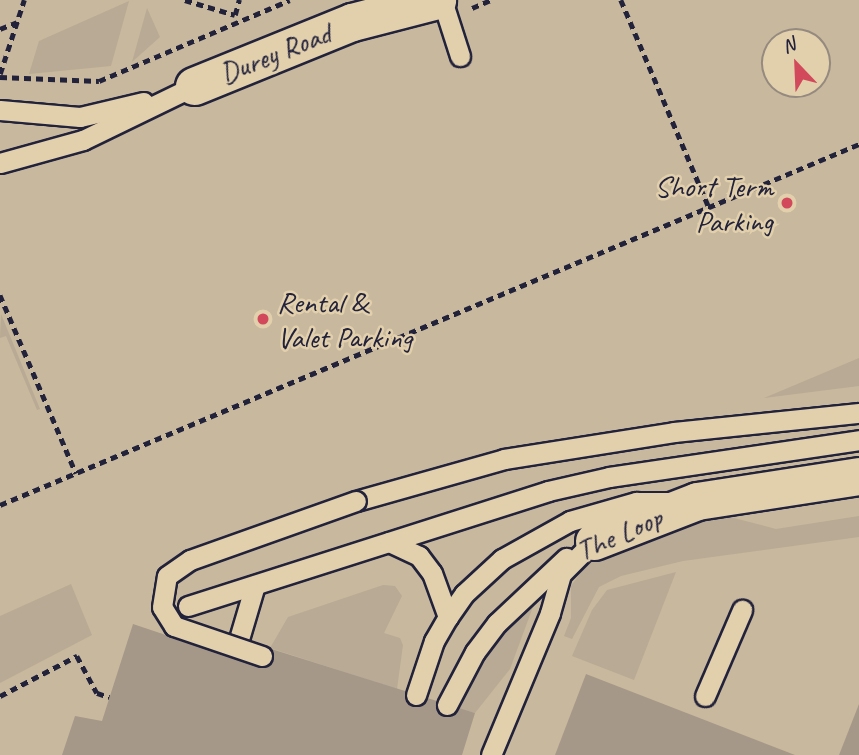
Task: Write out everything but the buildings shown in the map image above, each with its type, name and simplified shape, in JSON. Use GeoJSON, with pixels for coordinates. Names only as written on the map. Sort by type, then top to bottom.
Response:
{"type":"FeatureCollection","features":[{"type":"Feature","properties":{"kind":"street","name":"Durey Road"},"geometry":{"type":"LineString","coordinates":[[194,86],[352,22],[439,0]]}},
{"type":"Feature","properties":{"kind":"street","name":"The Loop"},"geometry":{"type":"LineString","coordinates":[[594,541],[697,501],[859,476]]}},
{"type":"Feature","properties":{"kind":"lane"},"geometry":{"type":"LineString","coordinates":[[439,0],[460,56]]}},
{"type":"Feature","properties":{"kind":"lane"},"geometry":{"type":"LineString","coordinates":[[0,110],[56,117],[103,114],[194,86]]}},
{"type":"Feature","properties":{"kind":"lane"},"geometry":{"type":"LineString","coordinates":[[0,163],[83,141],[194,86]]}},
{"type":"Feature","properties":{"kind":"lane"},"geometry":{"type":"LineString","coordinates":[[261,656],[174,626],[162,607],[167,576],[190,560],[355,501],[504,459],[674,432],[859,413]]}},
{"type":"Feature","properties":{"kind":"lane"},"geometry":{"type":"LineString","coordinates":[[188,606],[485,509],[609,477],[859,440]]}},
{"type":"Feature","properties":{"kind":"lane"},"geometry":{"type":"LineString","coordinates":[[416,695],[434,641],[448,617],[483,575],[545,532],[636,502],[697,501]]}},
{"type":"Feature","properties":{"kind":"lane"},"geometry":{"type":"LineString","coordinates":[[491,755],[550,612],[561,574],[594,541]]}},
{"type":"Feature","properties":{"kind":"lane","name":"The Loop"},"geometry":{"type":"LineString","coordinates":[[447,705],[475,652],[497,623],[538,580],[594,541]]}},
{"type":"Feature","properties":{"kind":"lane"},"geometry":{"type":"LineString","coordinates":[[389,542],[419,556],[432,573],[448,617]]}},
{"type":"Feature","properties":{"kind":"lane"},"geometry":{"type":"LineString","coordinates":[[239,639],[255,585]]}},
{"type":"Feature","properties":{"kind":"lane"},"geometry":{"type":"LineString","coordinates":[[705,696],[742,610]]}},
{"type":"Feature","properties":{"kind":"path"},"geometry":{"type":"LineString","coordinates":[[24,0],[0,76],[99,81],[290,0]]}},
{"type":"Feature","properties":{"kind":"path"},"geometry":{"type":"LineString","coordinates":[[185,0],[235,15]]}},
{"type":"Feature","properties":{"kind":"path"},"geometry":{"type":"LineString","coordinates":[[238,22],[235,15],[239,0]]}},
{"type":"Feature","properties":{"kind":"path"},"geometry":{"type":"LineString","coordinates":[[621,0],[709,207]]}},
{"type":"Feature","properties":{"kind":"path"},"geometry":{"type":"LineString","coordinates":[[0,29],[17,22]]}},
{"type":"Feature","properties":{"kind":"path"},"geometry":{"type":"LineString","coordinates":[[0,505],[859,144]]}},
{"type":"Feature","properties":{"kind":"path"},"geometry":{"type":"LineString","coordinates":[[0,295],[76,473]]}},
{"type":"Feature","properties":{"kind":"path"},"geometry":{"type":"LineString","coordinates":[[0,696],[77,656],[97,693],[109,697]]}},
{"type":"Feature","properties":{"kind":"shaded area"},"geometry":{"type":"Polygon","coordinates":[[[0,0],[859,0],[859,755],[0,755],[0,0]]]}},
{"type":"Feature","properties":{"kind":"shaded area"},"geometry":{"type":"Polygon","coordinates":[[[129,1],[111,66],[29,74],[39,41],[129,1]]]}},
{"type":"Feature","properties":{"kind":"shaded area"},"geometry":{"type":"Polygon","coordinates":[[[147,8],[160,37],[132,62],[147,8]]]}},
{"type":"Feature","properties":{"kind":"shaded area"},"geometry":{"type":"Polygon","coordinates":[[[1,314],[40,409],[37,410],[6,336],[0,338],[1,314]]]}},
{"type":"Feature","properties":{"kind":"shaded area"},"geometry":{"type":"Polygon","coordinates":[[[859,358],[859,386],[764,398],[859,358]]]}},
{"type":"Feature","properties":{"kind":"shaded area"},"geometry":{"type":"Polygon","coordinates":[[[859,516],[859,537],[683,561],[621,576],[599,587],[572,639],[564,636],[571,618],[571,586],[592,557],[675,525],[730,517],[776,529],[859,516]]]}},
{"type":"Feature","properties":{"kind":"shaded area"},"geometry":{"type":"Polygon","coordinates":[[[676,572],[634,680],[572,656],[592,610],[607,590],[676,572]]]}},
{"type":"Feature","properties":{"kind":"shaded area"},"geometry":{"type":"Polygon","coordinates":[[[71,584],[92,635],[0,683],[0,616],[71,584]]]}},
{"type":"Feature","properties":{"kind":"shaded area"},"geometry":{"type":"Polygon","coordinates":[[[383,585],[395,586],[402,596],[384,633],[400,638],[403,645],[397,689],[270,648],[288,617],[383,585]]]}},
{"type":"Feature","properties":{"kind":"shaded area"},"geometry":{"type":"Polygon","coordinates":[[[537,596],[510,669],[475,713],[458,708],[495,643],[537,596]]]}},
{"type":"Feature","properties":{"kind":"place","name":"Short Term Parking"},"geometry":{"type":"Point","coordinates":[787,203]}},
{"type":"Feature","properties":{"kind":"place","name":"Rental & Valet Parking"},"geometry":{"type":"Point","coordinates":[263,319]}}]}
